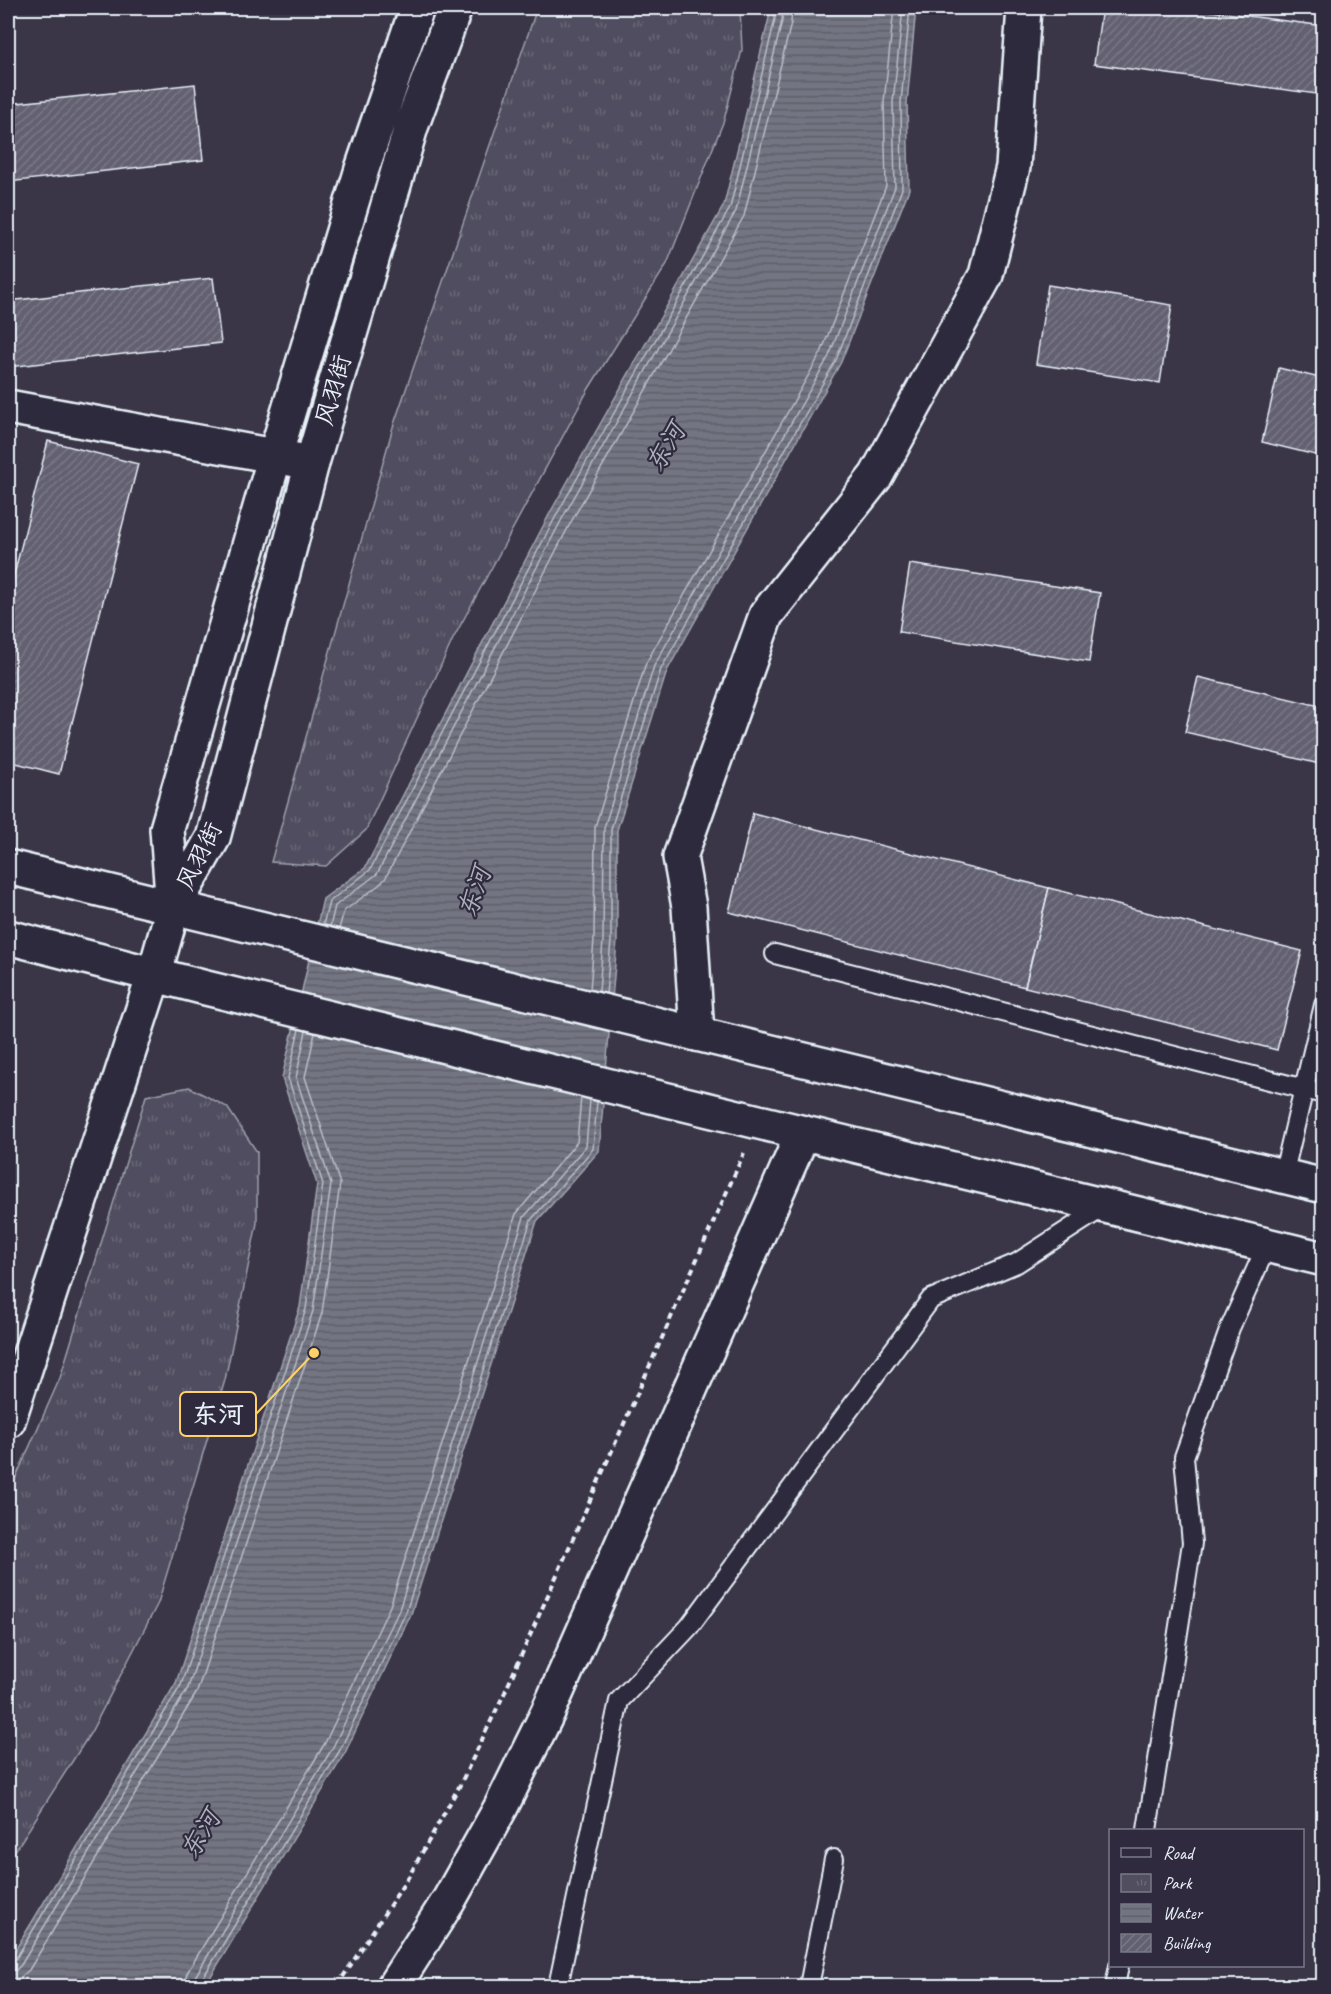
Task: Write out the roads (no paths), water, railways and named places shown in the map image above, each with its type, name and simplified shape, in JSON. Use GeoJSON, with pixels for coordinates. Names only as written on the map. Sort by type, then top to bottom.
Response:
{"type":"FeatureCollection","features":[{"type":"Feature","properties":{"kind":"street","name":"风羽街"},"geometry":{"type":"LineString","coordinates":[[173,908],[167,829],[275,456],[362,169],[417,8]]}},
{"type":"Feature","properties":{"kind":"street","name":"风羽街"},"geometry":{"type":"LineString","coordinates":[[173,908],[213,838],[312,463],[411,126],[455,8]]}},
{"type":"Feature","properties":{"kind":"street"},"geometry":{"type":"LineString","coordinates":[[697,1034],[689,906],[680,857],[766,615],[876,476],[986,275],[1013,167],[1024,8]]}},
{"type":"Feature","properties":{"kind":"street"},"geometry":{"type":"LineString","coordinates":[[8,407],[312,463]]}},
{"type":"Feature","properties":{"kind":"street"},"geometry":{"type":"LineString","coordinates":[[8,867],[1323,1186]]}},
{"type":"Feature","properties":{"kind":"street"},"geometry":{"type":"LineString","coordinates":[[8,1421],[154,975],[173,908]]}},
{"type":"Feature","properties":{"kind":"street"},"geometry":{"type":"LineString","coordinates":[[8,937],[206,988],[1323,1259]]}},
{"type":"Feature","properties":{"kind":"street"},"geometry":{"type":"LineString","coordinates":[[394,1986],[449,1900],[496,1817],[549,1712],[803,1132]]}},
{"type":"Feature","properties":{"kind":"lane"},"geometry":{"type":"LineString","coordinates":[[775,954],[1323,1094]]}},
{"type":"Feature","properties":{"kind":"lane"},"geometry":{"type":"LineString","coordinates":[[1283,1176],[1323,1005]]}},
{"type":"Feature","properties":{"kind":"lane"},"geometry":{"type":"LineString","coordinates":[[558,1986],[619,1701],[689,1627],[931,1299],[1017,1263],[1105,1206]]}},
{"type":"Feature","properties":{"kind":"lane"},"geometry":{"type":"LineString","coordinates":[[1148,1829],[1192,1543],[1184,1457],[1230,1328],[1267,1245]]}},
{"type":"Feature","properties":{"kind":"lane"},"geometry":{"type":"LineString","coordinates":[[809,1986],[834,1859]]}},
{"type":"Feature","properties":{"kind":"lane"},"geometry":{"type":"LineString","coordinates":[[1115,1986],[1119,1967]]}},
{"type":"Feature","properties":{"kind":"water"},"geometry":{"type":"Polygon","coordinates":[[[769,8],[916,8],[907,103],[909,189],[841,362],[667,671],[617,830],[617,941],[599,1151],[537,1221],[411,1614],[345,1753],[205,1986],[8,1986],[8,1962],[176,1683],[300,1307],[317,1184],[282,1078],[323,899],[365,868],[551,511],[724,205],[769,18],[769,8]]]}},
{"type":"Feature","properties":{"kind":"place","name":"东河"},"geometry":{"type":"Point","coordinates":[314,1353]}}]}
